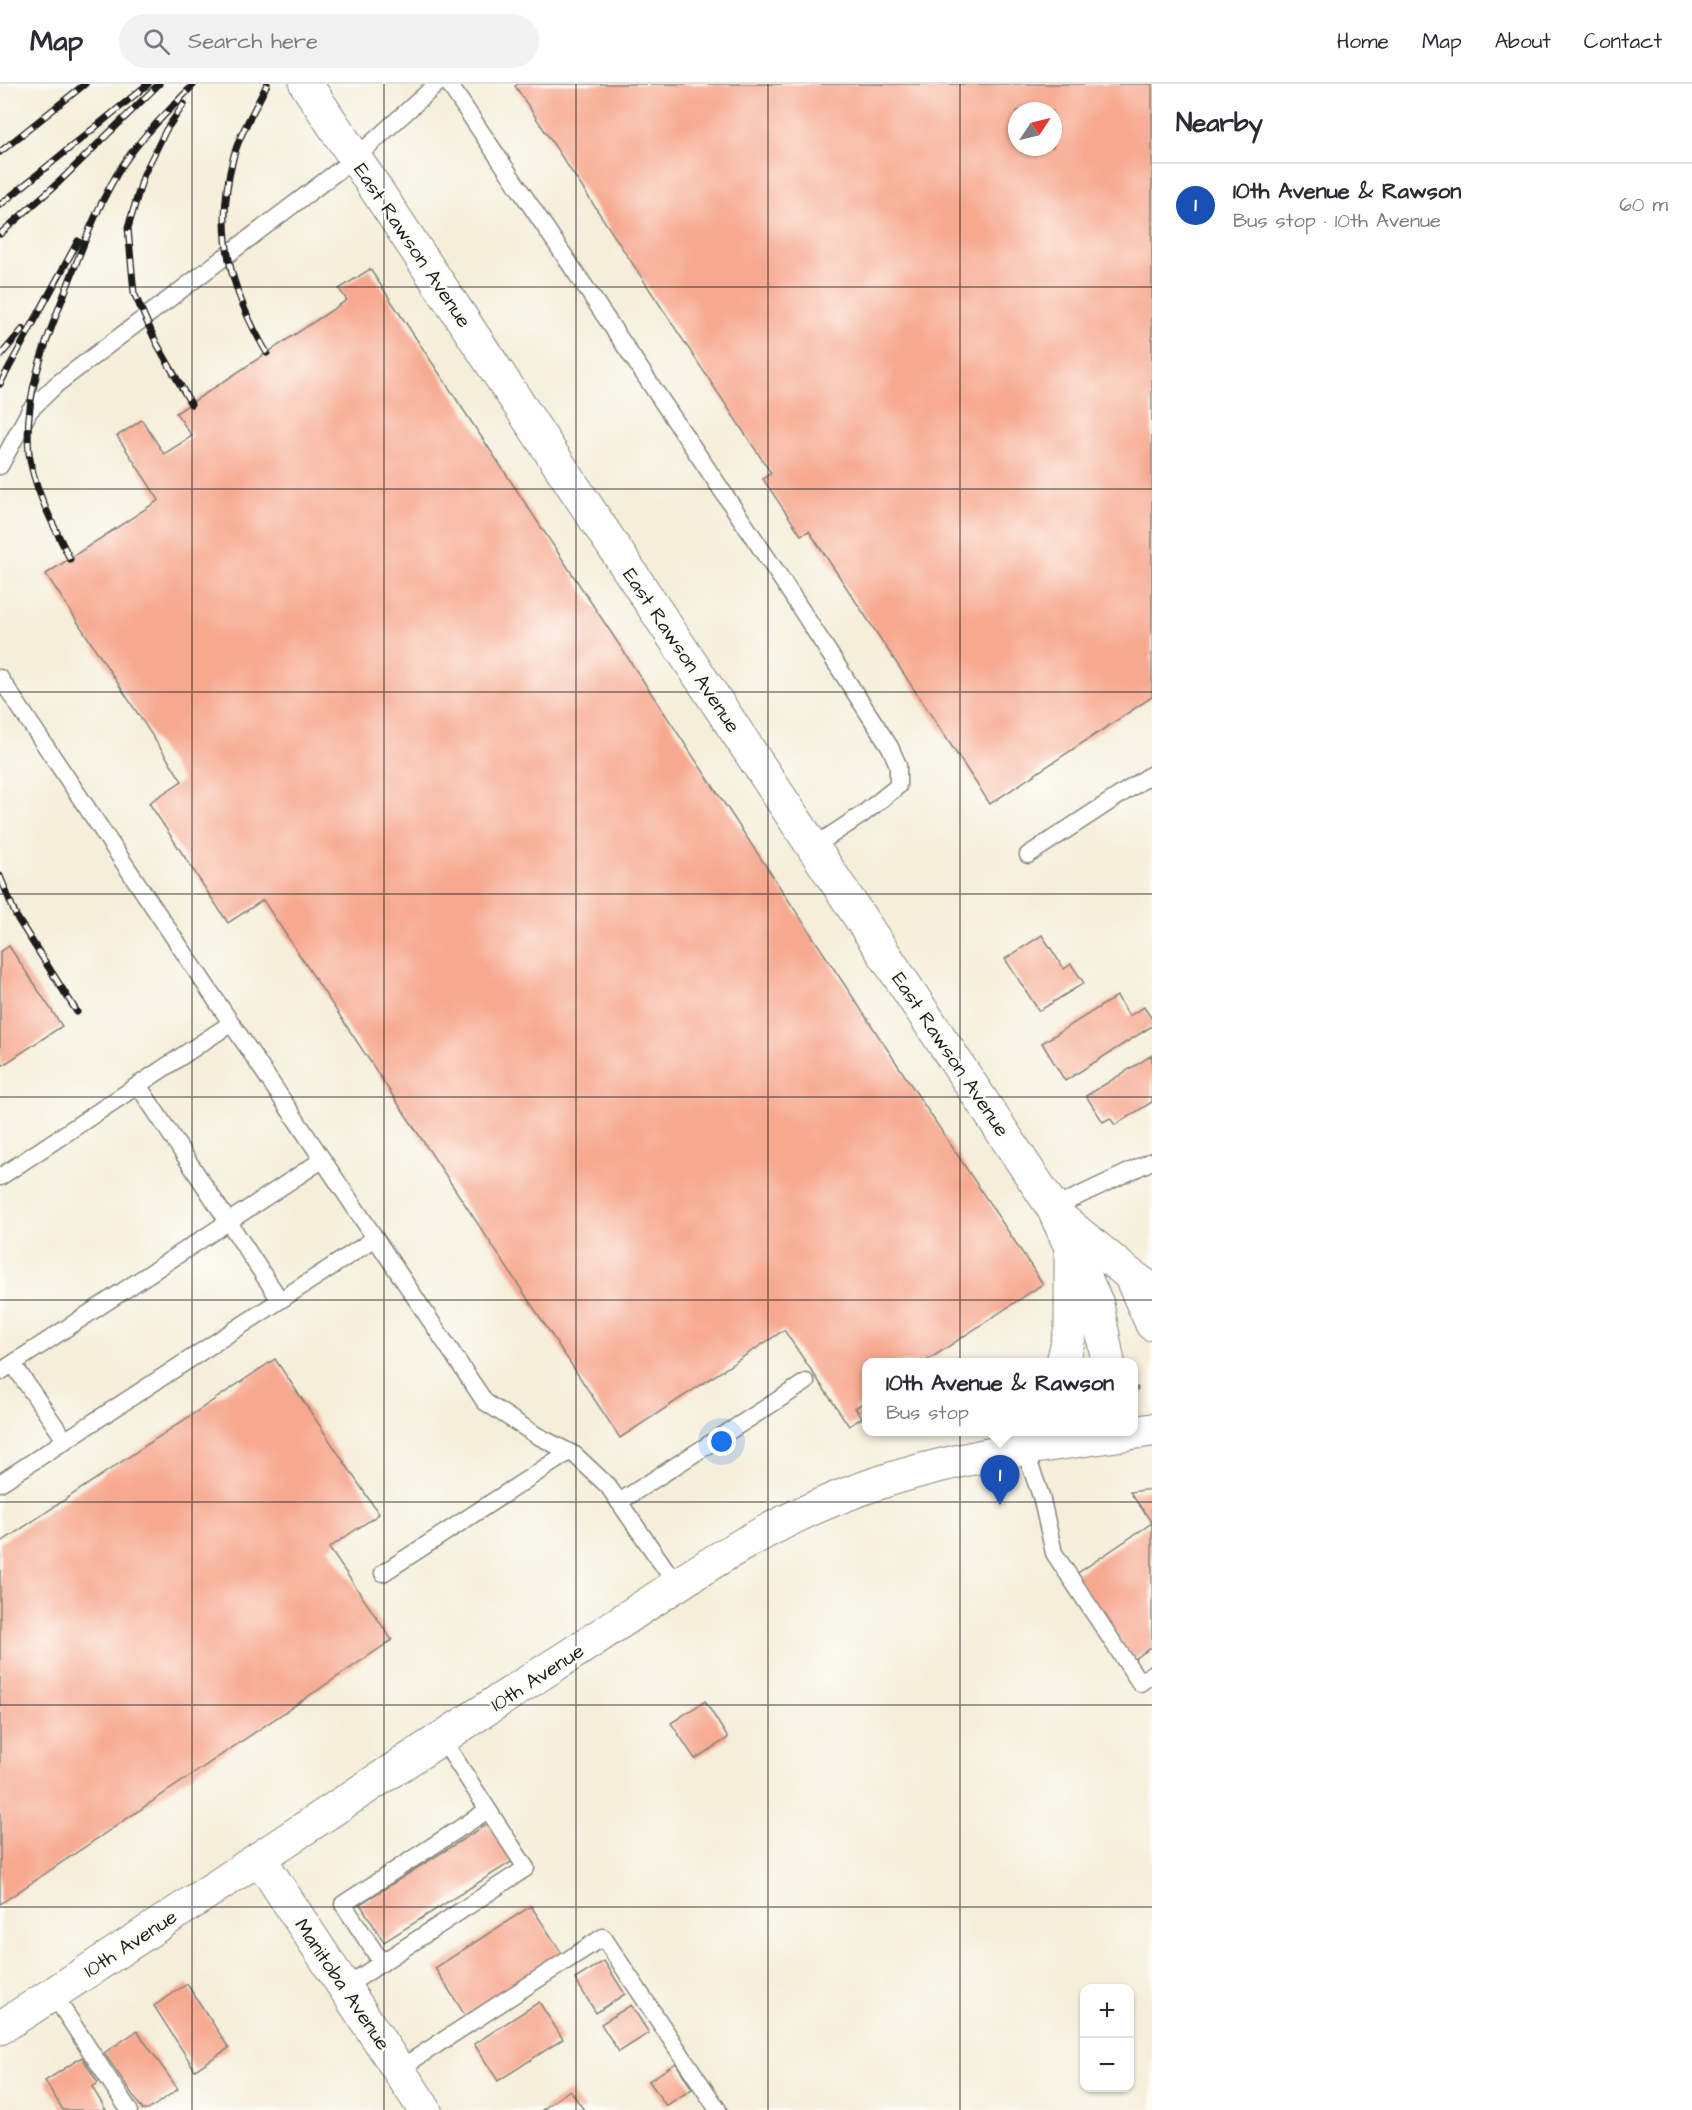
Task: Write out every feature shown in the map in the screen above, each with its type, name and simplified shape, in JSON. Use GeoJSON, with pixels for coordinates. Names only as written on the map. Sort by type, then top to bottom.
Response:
{"type":"FeatureCollection","features":[{"type":"Feature","properties":{"kind":"main road","name":"East Rawson Avenue"},"geometry":{"type":"LineString","coordinates":[[306,84],[1055,1212],[1097,1304],[1107,1358]]}},
{"type":"Feature","properties":{"kind":"main road","name":"East Rawson Avenue"},"geometry":{"type":"LineString","coordinates":[[1055,1212],[1141,1283],[1152,1324]]}},
{"type":"Feature","properties":{"kind":"main road"},"geometry":{"type":"LineString","coordinates":[[1064,1358],[1071,1329],[1071,1251]]}},
{"type":"Feature","properties":{"kind":"main road","name":"10th Avenue"},"geometry":{"type":"LineString","coordinates":[[0,2028],[442,1739],[784,1521],[904,1474],[1029,1440],[1081,1436]]}},
{"type":"Feature","properties":{"kind":"main road","name":"Manitoba Avenue"},"geometry":{"type":"LineString","coordinates":[[260,1859],[425,2110]]}},
{"type":"Feature","properties":{"kind":"lane"},"geometry":{"type":"LineString","coordinates":[[0,466],[30,410],[57,384],[355,158],[437,84]]}},
{"type":"Feature","properties":{"kind":"lane"},"geometry":{"type":"LineString","coordinates":[[449,84],[780,577],[890,747],[898,765],[898,786],[863,814],[813,847]]}},
{"type":"Feature","properties":{"kind":"lane"},"geometry":{"type":"LineString","coordinates":[[0,678],[484,1402],[536,1435],[569,1452],[608,1486],[678,1587]]}},
{"type":"Feature","properties":{"kind":"lane"},"geometry":{"type":"LineString","coordinates":[[1028,855],[1152,774]]}},
{"type":"Feature","properties":{"kind":"lane"},"geometry":{"type":"LineString","coordinates":[[0,1177],[230,1024]]}},
{"type":"Feature","properties":{"kind":"lane"},"geometry":{"type":"LineString","coordinates":[[138,1085],[279,1300]]}},
{"type":"Feature","properties":{"kind":"lane"},"geometry":{"type":"LineString","coordinates":[[65,1440],[6,1368],[322,1160]]}},
{"type":"Feature","properties":{"kind":"lane"},"geometry":{"type":"LineString","coordinates":[[1055,1212],[1152,1161]]}},
{"type":"Feature","properties":{"kind":"lane"},"geometry":{"type":"LineString","coordinates":[[0,1483],[374,1239]]}},
{"type":"Feature","properties":{"kind":"lane"},"geometry":{"type":"LineString","coordinates":[[619,1502],[806,1382]]}},
{"type":"Feature","properties":{"kind":"lane"},"geometry":{"type":"LineString","coordinates":[[1029,1440],[1054,1553],[1140,1683],[1152,1674]]}},
{"type":"Feature","properties":{"kind":"lane"},"geometry":{"type":"LineString","coordinates":[[383,1573],[569,1452]]}},
{"type":"Feature","properties":{"kind":"lane"},"geometry":{"type":"LineString","coordinates":[[345,1987],[526,1868],[442,1739]]}},
{"type":"Feature","properties":{"kind":"lane"},"geometry":{"type":"LineString","coordinates":[[382,1963],[344,1904],[488,1810]]}},
{"type":"Feature","properties":{"kind":"lane"},"geometry":{"type":"LineString","coordinates":[[399,2069],[603,1937],[718,2110]]}},
{"type":"Feature","properties":{"kind":"lane"},"geometry":{"type":"LineString","coordinates":[[53,1994],[129,2110]]}},
{"type":"Feature","properties":{"kind":"building"},"geometry":{"type":"Polygon","coordinates":[[[518,84],[1152,84],[1152,697],[990,804],[809,531],[801,535],[763,479],[771,473],[515,86],[518,84]]]}},
{"type":"Feature","properties":{"kind":"building"},"geometry":{"type":"Polygon","coordinates":[[[370,269],[1043,1284],[931,1358],[862,1358],[862,1404],[855,1408],[862,1418],[849,1426],[784,1330],[620,1438],[263,900],[228,923],[149,803],[182,781],[46,574],[159,500],[117,436],[142,420],[164,454],[192,436],[176,413],[347,300],[339,289],[370,269]]]}},
{"type":"Feature","properties":{"kind":"building"},"geometry":{"type":"Polygon","coordinates":[[[1042,935],[1064,969],[1071,964],[1084,983],[1039,1011],[1005,959],[1042,935]]]}},
{"type":"Feature","properties":{"kind":"building"},"geometry":{"type":"Polygon","coordinates":[[[9,946],[62,1026],[0,1067],[0,952],[9,946]]]}},
{"type":"Feature","properties":{"kind":"building"},"geometry":{"type":"Polygon","coordinates":[[[1117,996],[1129,1016],[1144,1007],[1152,1019],[1152,1026],[1065,1081],[1042,1043],[1117,996]]]}},
{"type":"Feature","properties":{"kind":"building"},"geometry":{"type":"Polygon","coordinates":[[[1152,1055],[1152,1102],[1115,1125],[1110,1118],[1103,1122],[1086,1096],[1152,1055]]]}},
{"type":"Feature","properties":{"kind":"building"},"geometry":{"type":"Polygon","coordinates":[[[275,1359],[379,1514],[329,1548],[392,1640],[0,1904],[0,1543],[275,1359]]]}},
{"type":"Feature","properties":{"kind":"building"},"geometry":{"type":"Polygon","coordinates":[[[1152,1489],[1152,1523],[1130,1492],[1152,1489]]]}},
{"type":"Feature","properties":{"kind":"building"},"geometry":{"type":"Polygon","coordinates":[[[1152,1523],[1152,1647],[1133,1660],[1075,1575],[1152,1523]]]}},
{"type":"Feature","properties":{"kind":"building"},"geometry":{"type":"Polygon","coordinates":[[[705,1701],[728,1738],[695,1759],[671,1723],[705,1701]]]}},
{"type":"Feature","properties":{"kind":"building"},"geometry":{"type":"Polygon","coordinates":[[[492,1821],[516,1859],[384,1942],[360,1904],[492,1821]]]}},
{"type":"Feature","properties":{"kind":"building"},"geometry":{"type":"Polygon","coordinates":[[[531,1906],[563,1955],[466,2017],[435,1968],[531,1906]]]}},
{"type":"Feature","properties":{"kind":"building"},"geometry":{"type":"Polygon","coordinates":[[[604,1961],[625,1994],[596,2013],[575,1979],[604,1961]]]}},
{"type":"Feature","properties":{"kind":"building"},"geometry":{"type":"Polygon","coordinates":[[[187,1984],[229,2048],[195,2070],[154,2006],[187,1984]]]}},
{"type":"Feature","properties":{"kind":"building"},"geometry":{"type":"Polygon","coordinates":[[[539,2002],[563,2039],[498,2081],[474,2044],[539,2002]]]}},
{"type":"Feature","properties":{"kind":"building"},"geometry":{"type":"Polygon","coordinates":[[[631,2005],[649,2033],[619,2052],[601,2024],[631,2005]]]}},
{"type":"Feature","properties":{"kind":"building"},"geometry":{"type":"Polygon","coordinates":[[[137,2031],[178,2089],[148,2110],[143,2110],[104,2053],[137,2031]]]}},
{"type":"Feature","properties":{"kind":"building"},"geometry":{"type":"Polygon","coordinates":[[[82,2057],[98,2083],[92,2087],[106,2110],[63,2110],[45,2081],[82,2057]]]}},
{"type":"Feature","properties":{"kind":"building"},"geometry":{"type":"Polygon","coordinates":[[[676,2063],[692,2089],[666,2106],[649,2081],[676,2063]]]}},
{"type":"Feature","properties":{"kind":"building"},"geometry":{"type":"Polygon","coordinates":[[[570,2090],[584,2110],[542,2110],[570,2090]]]}},
{"type":"Feature","properties":{"kind":"railway"},"geometry":{"type":"LineString","coordinates":[[0,152],[85,84]]}},
{"type":"Feature","properties":{"kind":"railway"},"geometry":{"type":"LineString","coordinates":[[0,205],[148,84]]}},
{"type":"Feature","properties":{"kind":"railway"},"geometry":{"type":"LineString","coordinates":[[0,234],[58,183],[159,84]]}},
{"type":"Feature","properties":{"kind":"railway"},"geometry":{"type":"LineString","coordinates":[[70,559],[35,481],[29,453],[28,431],[33,387],[53,323],[97,213],[110,187],[134,150],[194,84]]}},
{"type":"Feature","properties":{"kind":"railway"},"geometry":{"type":"LineString","coordinates":[[267,84],[243,131],[233,159],[227,186],[225,211],[229,260],[235,283],[243,306],[267,353]]}},
{"type":"Feature","properties":{"kind":"railway"},"geometry":{"type":"LineString","coordinates":[[184,104],[166,130],[144,174],[128,228],[134,293],[156,342],[191,404]]}},
{"type":"Feature","properties":{"kind":"railway"},"geometry":{"type":"LineString","coordinates":[[0,384],[78,241]]}},
{"type":"Feature","properties":{"kind":"railway"},"geometry":{"type":"LineString","coordinates":[[0,356],[23,329]]}},
{"type":"Feature","properties":{"kind":"railway"},"geometry":{"type":"LineString","coordinates":[[0,876],[16,916],[77,1012]]}},
{"type":"Feature","properties":{"kind":"place","name":"10th Avenue & Rawson"},"geometry":{"type":"Point","coordinates":[1000,1505]}}]}
